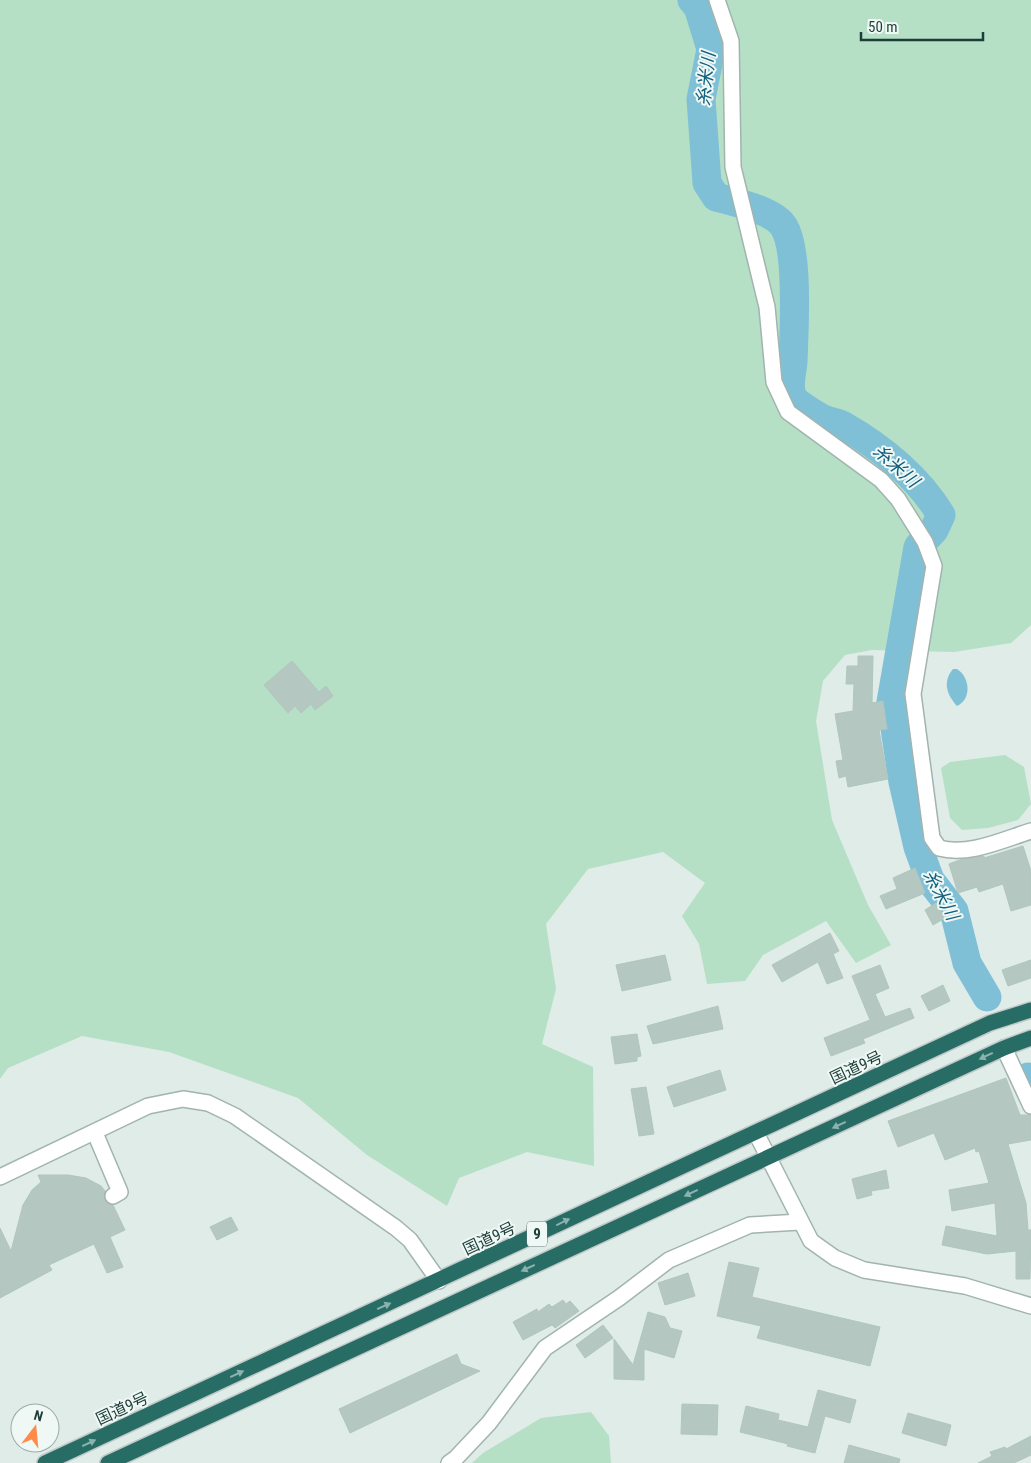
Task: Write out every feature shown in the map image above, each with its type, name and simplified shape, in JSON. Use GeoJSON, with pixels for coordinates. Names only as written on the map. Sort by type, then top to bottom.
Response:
{"type":"FeatureCollection","features":[{"type":"Feature","properties":{"kind":"highway","name":"国道9号"},"geometry":{"type":"LineString","coordinates":[[45,1463],[990,1023],[1031,1010]]}},
{"type":"Feature","properties":{"kind":"highway","name":"9"},"geometry":{"type":"LineString","coordinates":[[108,1463],[1004,1048],[1031,1038]]}},
{"type":"Feature","properties":{"kind":"street"},"geometry":{"type":"LineString","coordinates":[[717,0],[731,41],[733,167],[767,307],[774,382],[788,412],[881,480],[898,499],[925,542],[934,566],[913,694],[932,838],[939,848],[953,852],[977,848],[1031,831]]}},
{"type":"Feature","properties":{"kind":"street"},"geometry":{"type":"LineString","coordinates":[[1004,1048],[1031,1106]]}},
{"type":"Feature","properties":{"kind":"street"},"geometry":{"type":"LineString","coordinates":[[0,1177],[148,1106],[183,1099],[208,1103],[243,1122],[396,1228],[410,1240],[439,1281]]}},
{"type":"Feature","properties":{"kind":"street"},"geometry":{"type":"LineString","coordinates":[[95,1133],[120,1192],[113,1196]]}},
{"type":"Feature","properties":{"kind":"street"},"geometry":{"type":"LineString","coordinates":[[756,1133],[767,1158],[811,1241],[835,1258],[864,1270],[965,1286],[1031,1306]]}},
{"type":"Feature","properties":{"kind":"street"},"geometry":{"type":"LineString","coordinates":[[449,1463],[489,1423],[545,1348],[669,1260],[750,1225],[800,1222]]}},
{"type":"Feature","properties":{"kind":"green space"},"geometry":{"type":"Polygon","coordinates":[[[0,0],[1031,0],[1031,625],[1011,643],[954,652],[872,650],[845,655],[823,681],[816,721],[832,820],[868,905],[891,945],[856,963],[826,921],[763,955],[745,981],[707,984],[699,944],[682,916],[705,883],[663,852],[588,869],[546,924],[556,989],[542,1044],[593,1067],[594,1166],[527,1152],[459,1178],[447,1206],[367,1155],[298,1098],[169,1052],[82,1036],[8,1068],[0,1079],[0,0]]]}},
{"type":"Feature","properties":{"kind":"green space"},"geometry":{"type":"Polygon","coordinates":[[[1005,755],[1024,767],[1031,804],[1018,820],[988,828],[962,830],[950,818],[941,768],[950,762],[1005,755]]]}},
{"type":"Feature","properties":{"kind":"green space"},"geometry":{"type":"Polygon","coordinates":[[[591,1412],[609,1436],[611,1463],[472,1463],[483,1453],[541,1418],[591,1412]]]}},
{"type":"Feature","properties":{"kind":"water"},"geometry":{"type":"Polygon","coordinates":[[[953,669],[957,669],[965,677],[968,688],[962,703],[957,706],[948,693],[947,688],[948,679],[953,669]]]}},
{"type":"Feature","properties":{"kind":"building"},"geometry":{"type":"Polygon","coordinates":[[[858,656],[873,656],[872,703],[883,701],[887,729],[879,730],[888,779],[848,787],[846,776],[839,778],[836,761],[843,760],[835,714],[853,711],[854,684],[846,684],[847,666],[858,666],[858,656]]]}},
{"type":"Feature","properties":{"kind":"building"},"geometry":{"type":"Polygon","coordinates":[[[292,661],[319,692],[326,686],[333,696],[315,710],[311,704],[301,713],[295,706],[288,713],[264,685],[292,661]]]}},
{"type":"Feature","properties":{"kind":"building"},"geometry":{"type":"Polygon","coordinates":[[[1023,846],[1031,871],[1031,905],[1011,911],[1003,884],[979,892],[977,887],[958,893],[949,864],[962,859],[984,856],[984,858],[1023,846]]]}},
{"type":"Feature","properties":{"kind":"building"},"geometry":{"type":"Polygon","coordinates":[[[915,868],[925,893],[886,909],[880,896],[897,889],[893,878],[915,868]]]}},
{"type":"Feature","properties":{"kind":"building"},"geometry":{"type":"Polygon","coordinates":[[[936,903],[945,918],[933,925],[925,910],[936,903]]]}},
{"type":"Feature","properties":{"kind":"building"},"geometry":{"type":"Polygon","coordinates":[[[830,933],[839,951],[833,954],[843,978],[827,984],[818,962],[782,982],[772,965],[830,933]]]}},
{"type":"Feature","properties":{"kind":"building"},"geometry":{"type":"Polygon","coordinates":[[[665,955],[671,980],[622,991],[616,965],[665,955]]]}},
{"type":"Feature","properties":{"kind":"building"},"geometry":{"type":"Polygon","coordinates":[[[1031,960],[1031,978],[1008,986],[1002,970],[1031,960]]]}},
{"type":"Feature","properties":{"kind":"building"},"geometry":{"type":"Polygon","coordinates":[[[880,965],[889,988],[875,994],[885,1017],[910,1008],[914,1018],[863,1039],[865,1043],[831,1056],[824,1038],[870,1020],[852,976],[880,965]]]}},
{"type":"Feature","properties":{"kind":"building"},"geometry":{"type":"Polygon","coordinates":[[[943,985],[950,1001],[929,1011],[921,996],[943,985]]]}},
{"type":"Feature","properties":{"kind":"building"},"geometry":{"type":"Polygon","coordinates":[[[718,1006],[723,1029],[653,1044],[647,1026],[718,1006]]]}},
{"type":"Feature","properties":{"kind":"building"},"geometry":{"type":"Polygon","coordinates":[[[637,1034],[641,1056],[637,1057],[637,1061],[615,1064],[611,1037],[637,1034]]]}},
{"type":"Feature","properties":{"kind":"building"},"geometry":{"type":"Polygon","coordinates":[[[720,1070],[726,1090],[674,1107],[667,1087],[720,1070]]]}},
{"type":"Feature","properties":{"kind":"building"},"geometry":{"type":"Polygon","coordinates":[[[1006,1078],[1020,1115],[1031,1115],[1031,1140],[1008,1144],[1026,1203],[1028,1230],[1031,1230],[1030,1279],[1016,1279],[1016,1251],[987,1254],[942,1245],[946,1226],[997,1236],[995,1203],[952,1211],[949,1190],[989,1183],[979,1151],[976,1152],[975,1148],[945,1160],[934,1133],[898,1147],[888,1121],[1006,1078]]]}},
{"type":"Feature","properties":{"kind":"building"},"geometry":{"type":"Polygon","coordinates":[[[646,1087],[654,1134],[639,1136],[631,1089],[646,1087]]]}},
{"type":"Feature","properties":{"kind":"building"},"geometry":{"type":"Polygon","coordinates":[[[886,1170],[889,1188],[871,1191],[872,1195],[857,1199],[852,1179],[886,1170]]]}},
{"type":"Feature","properties":{"kind":"building"},"geometry":{"type":"Polygon","coordinates":[[[38,1175],[68,1175],[86,1178],[101,1186],[105,1191],[105,1200],[113,1205],[125,1230],[110,1237],[123,1267],[107,1273],[94,1244],[49,1265],[52,1270],[0,1298],[0,1228],[11,1251],[23,1205],[32,1190],[41,1182],[38,1175]]]}},
{"type":"Feature","properties":{"kind":"building"},"geometry":{"type":"Polygon","coordinates":[[[231,1217],[238,1230],[217,1240],[210,1227],[231,1217]]]}},
{"type":"Feature","properties":{"kind":"building"},"geometry":{"type":"Polygon","coordinates":[[[729,1262],[759,1268],[752,1297],[880,1327],[870,1366],[757,1338],[761,1326],[717,1316],[729,1262]]]}},
{"type":"Feature","properties":{"kind":"building"},"geometry":{"type":"Polygon","coordinates":[[[688,1273],[695,1296],[665,1305],[658,1283],[688,1273]]]}},
{"type":"Feature","properties":{"kind":"building"},"geometry":{"type":"Polygon","coordinates":[[[563,1300],[566,1304],[570,1301],[579,1311],[555,1328],[552,1325],[523,1340],[513,1322],[537,1309],[538,1312],[549,1304],[552,1307],[563,1300]]]}},
{"type":"Feature","properties":{"kind":"building"},"geometry":{"type":"Polygon","coordinates":[[[648,1312],[665,1317],[670,1328],[682,1331],[674,1358],[644,1349],[644,1380],[614,1379],[614,1339],[633,1365],[648,1312]]]}},
{"type":"Feature","properties":{"kind":"building"},"geometry":{"type":"Polygon","coordinates":[[[603,1325],[613,1338],[585,1358],[576,1345],[603,1325]]]}},
{"type":"Feature","properties":{"kind":"building"},"geometry":{"type":"Polygon","coordinates":[[[457,1354],[461,1364],[480,1371],[350,1433],[339,1409],[457,1354]]]}},
{"type":"Feature","properties":{"kind":"building"},"geometry":{"type":"Polygon","coordinates":[[[818,1390],[856,1400],[850,1423],[825,1416],[815,1453],[740,1432],[746,1406],[779,1414],[778,1420],[808,1427],[818,1390]]]}},
{"type":"Feature","properties":{"kind":"building"},"geometry":{"type":"Polygon","coordinates":[[[682,1404],[718,1405],[717,1435],[681,1434],[682,1404]]]}},
{"type":"Feature","properties":{"kind":"building"},"geometry":{"type":"Polygon","coordinates":[[[908,1413],[951,1425],[946,1446],[902,1433],[908,1413]]]}},
{"type":"Feature","properties":{"kind":"building"},"geometry":{"type":"Polygon","coordinates":[[[1031,1436],[1031,1455],[1014,1463],[978,1463],[992,1456],[990,1452],[1005,1447],[1006,1449],[1031,1436]]]}},
{"type":"Feature","properties":{"kind":"building"},"geometry":{"type":"Polygon","coordinates":[[[849,1445],[900,1459],[899,1463],[844,1463],[849,1445]]]}},
{"type":"Feature","properties":{"kind":"waterway","name":"糸米川"},"geometry":{"type":"LineString","coordinates":[[692,0],[698,7],[711,49],[701,99],[707,183],[716,197],[743,204],[772,216],[784,227],[789,238],[794,272],[795,312],[790,386],[792,395],[796,401],[814,414],[858,434],[898,464],[922,488],[941,515],[934,530],[918,547],[891,702],[903,782],[918,847],[930,880],[954,911],[967,963],[987,997]]}},
{"type":"Feature","properties":{"kind":"waterway","name":"糸米川"},"geometry":{"type":"LineString","coordinates":[[1028,1077],[1031,1082]]}}]}
